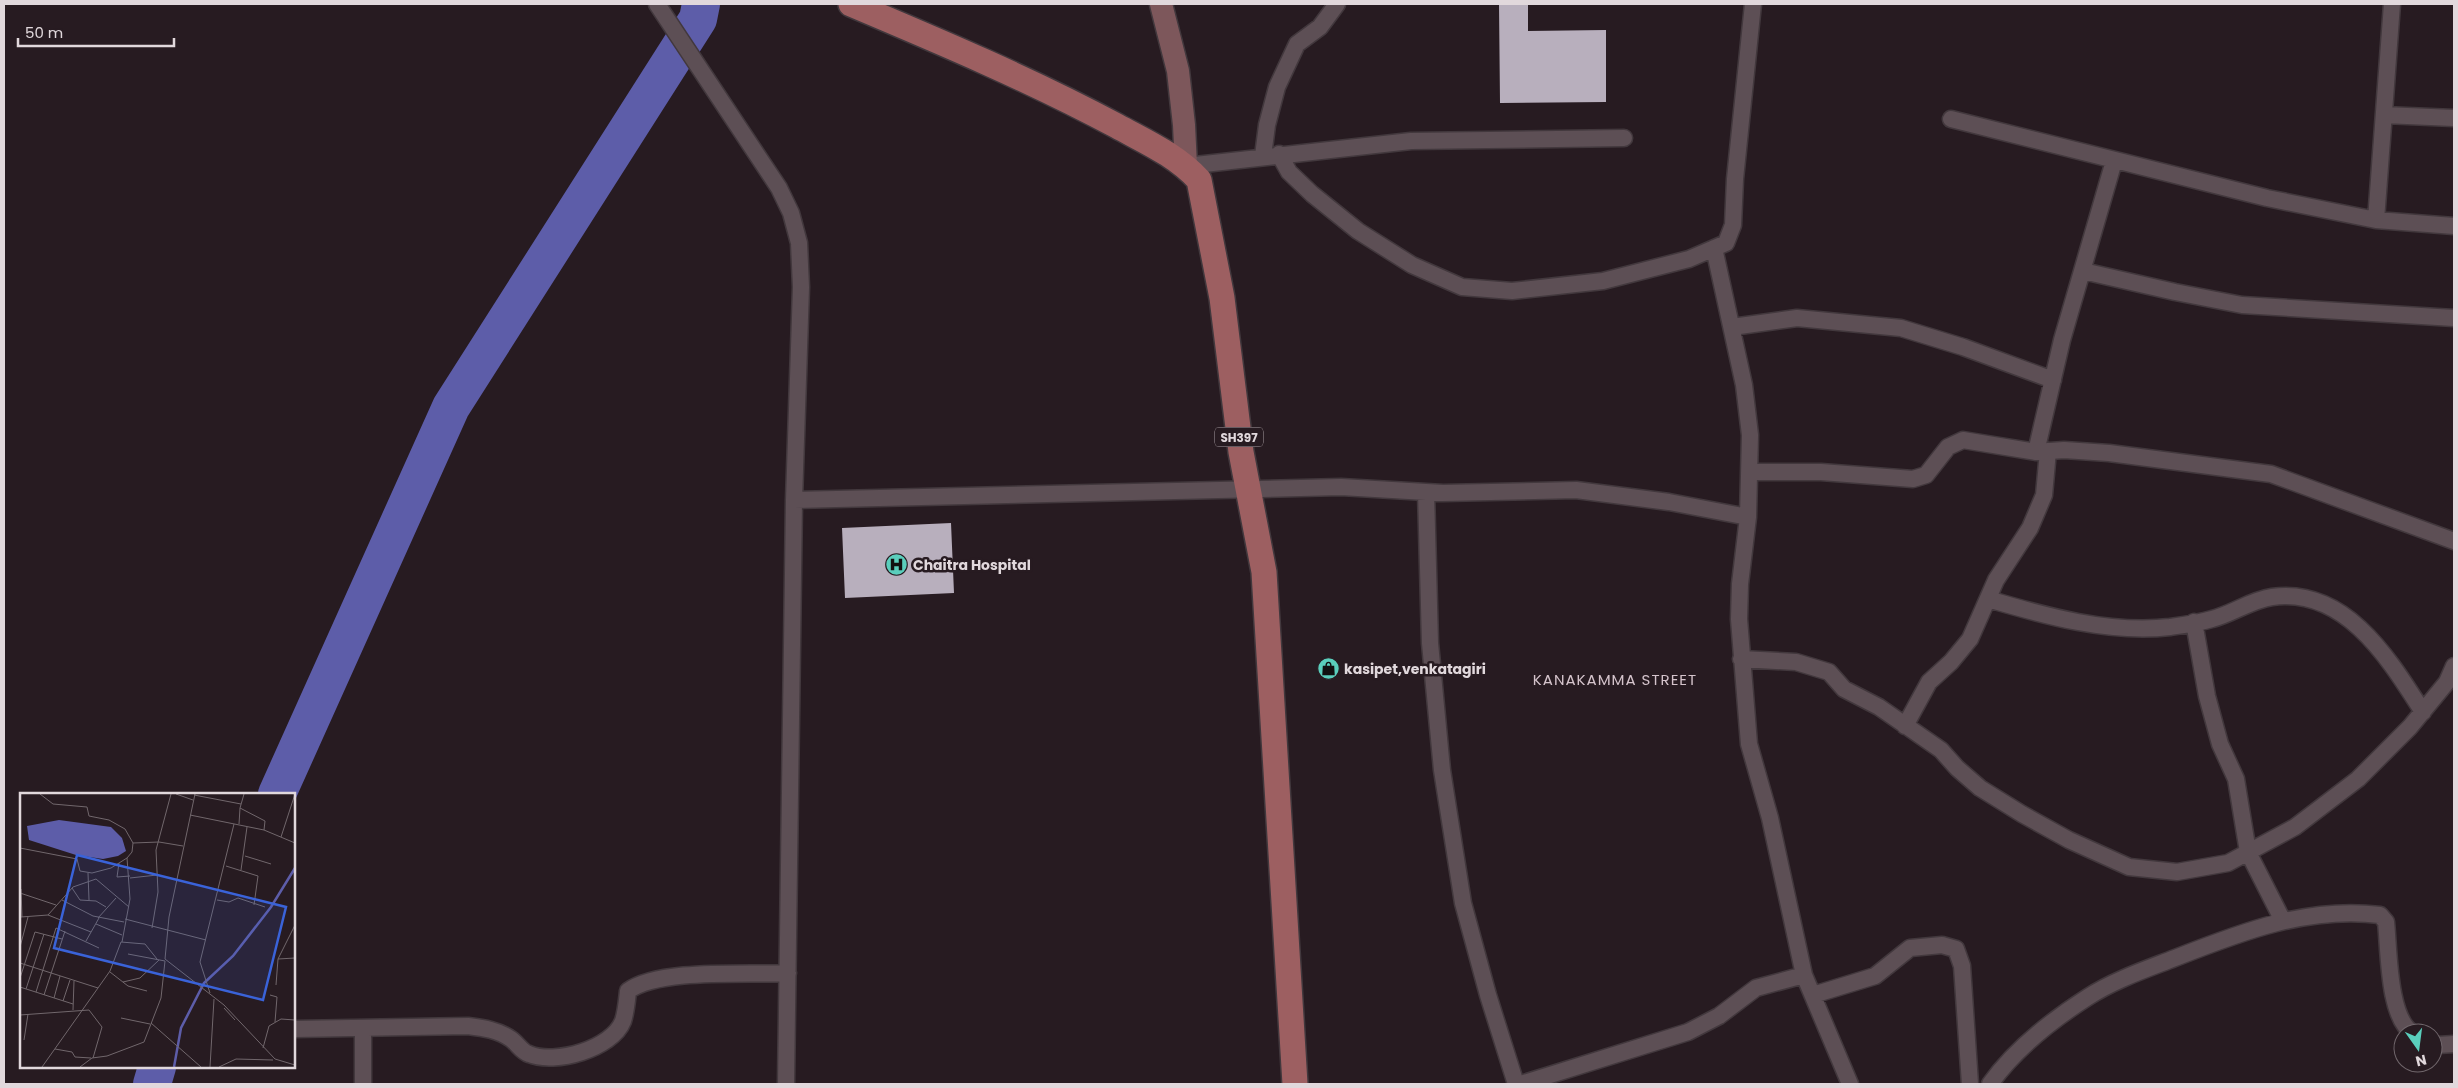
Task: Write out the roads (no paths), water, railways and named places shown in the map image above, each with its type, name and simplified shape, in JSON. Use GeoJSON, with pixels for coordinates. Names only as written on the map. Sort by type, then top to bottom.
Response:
{"type":"FeatureCollection","features":[{"type":"Feature","properties":{"kind":"main road","name":"SH397"},"geometry":{"type":"LineString","coordinates":[[851,4],[1036,85],[1095,114],[1186,166],[1199,180],[1222,298],[1241,452],[1264,572],[1295,1084]]}},
{"type":"Feature","properties":{"kind":"main road"},"geometry":{"type":"LineString","coordinates":[[1161,4],[1178,71],[1186,166]]}},
{"type":"Feature","properties":{"kind":"street"},"geometry":{"type":"LineString","coordinates":[[657,4],[780,188],[792,214],[799,243],[801,287],[794,500],[786,1084]]}},
{"type":"Feature","properties":{"kind":"street"},"geometry":{"type":"LineString","coordinates":[[1262,156],[1267,125],[1277,87],[1297,44],[1320,27],[1337,4]]}},
{"type":"Feature","properties":{"kind":"street"},"geometry":{"type":"LineString","coordinates":[[1279,154],[1289,172],[1312,194],[1358,230],[1412,265],[1462,287],[1512,291],[1603,281],[1689,260],[1726,243],[1733,225],[1735,179],[1753,4]]}},
{"type":"Feature","properties":{"kind":"street"},"geometry":{"type":"LineString","coordinates":[[2376,220],[2392,4]]}},
{"type":"Feature","properties":{"kind":"street"},"geometry":{"type":"LineString","coordinates":[[2384,115],[2454,118]]}},
{"type":"Feature","properties":{"kind":"street"},"geometry":{"type":"LineString","coordinates":[[1951,119],[2267,198],[2376,220],[2454,226]]}},
{"type":"Feature","properties":{"kind":"street"},"geometry":{"type":"LineString","coordinates":[[1186,166],[1279,154],[1411,141],[1624,138]]}},
{"type":"Feature","properties":{"kind":"street"},"geometry":{"type":"LineString","coordinates":[[1905,726],[1929,682],[1951,662],[1970,639],[1996,580],[2034,520],[2044,495],[2042,452],[2053,380],[2062,340],[2114,161]]}},
{"type":"Feature","properties":{"kind":"street"},"geometry":{"type":"LineString","coordinates":[[1714,248],[1744,385],[1750,435],[1748,517],[1740,584],[1741,659],[1749,744],[1770,818],[1804,975],[1850,1084]]}},
{"type":"Feature","properties":{"kind":"street"},"geometry":{"type":"LineString","coordinates":[[2083,271],[2242,305],[2454,318]]}},
{"type":"Feature","properties":{"kind":"street"},"geometry":{"type":"LineString","coordinates":[[1732,327],[1797,318],[1900,328],[2053,380]]}},
{"type":"Feature","properties":{"kind":"street"},"geometry":{"type":"LineString","coordinates":[[1749,472],[1821,472],[1913,479],[1926,475],[1948,447],[1964,440],[2042,452],[2064,450],[2109,453],[2271,474],[2454,540]]}},
{"type":"Feature","properties":{"kind":"street"},"geometry":{"type":"LineString","coordinates":[[794,500],[1341,487],[1426,492],[1576,490],[1669,502],[1748,517]]}},
{"type":"Feature","properties":{"kind":"street"},"geometry":{"type":"LineString","coordinates":[[1426,492],[1430,643],[1442,770],[1463,903],[1488,995],[1516,1084]]}},
{"type":"Feature","properties":{"kind":"street"},"geometry":{"type":"LineString","coordinates":[[1988,599],[2023,610],[2118,628],[2170,627],[2212,619],[2271,597],[2296,596],[2334,608],[2367,633],[2396,670],[2423,712]]}},
{"type":"Feature","properties":{"kind":"street"},"geometry":{"type":"LineString","coordinates":[[2194,622],[2207,696],[2220,744],[2236,779],[2248,852],[2283,921]]}},
{"type":"Feature","properties":{"kind":"street"},"geometry":{"type":"LineString","coordinates":[[1741,659],[1796,662],[1829,672],[1844,689],[1879,708],[1941,750],[1956,768],[1980,788],[2069,840],[2129,867],[2177,872],[2228,863],[2294,827],[2358,779],[2423,712],[2448,682],[2454,666]]}},
{"type":"Feature","properties":{"kind":"street"},"geometry":{"type":"LineString","coordinates":[[1990,1084],[1999,1071],[2037,1034],[2090,996],[2153,966],[2220,940],[2283,921],[2357,912],[2380,915],[2386,922],[2393,992],[2398,1013],[2406,1023]]}},
{"type":"Feature","properties":{"kind":"street"},"geometry":{"type":"LineString","coordinates":[[1813,995],[1875,976],[1910,948],[1942,944],[1956,949],[1962,966],[1970,1084]]}},
{"type":"Feature","properties":{"kind":"street"},"geometry":{"type":"LineString","coordinates":[[295,1028],[468,1026],[493,1030],[512,1040],[528,1054],[552,1058],[584,1052],[610,1038],[623,1021],[628,991],[639,983],[673,977],[788,973]]}},
{"type":"Feature","properties":{"kind":"street"},"geometry":{"type":"LineString","coordinates":[[1521,1084],[1688,1032],[1719,1016],[1756,988],[1804,975]]}},
{"type":"Feature","properties":{"kind":"street"},"geometry":{"type":"LineString","coordinates":[[363,1028],[363,1084]]}},
{"type":"Feature","properties":{"kind":"waterway"},"geometry":{"type":"LineString","coordinates":[[277,793],[451,407],[698,19],[701,4]]}},
{"type":"Feature","properties":{"kind":"waterway"},"geometry":{"type":"LineString","coordinates":[[152,1084],[157,1068]]}},
{"type":"Feature","properties":{"kind":"place","name":"Chaitra Hospital"},"geometry":{"type":"Point","coordinates":[897,565]}},
{"type":"Feature","properties":{"kind":"place","name":"kasipet,venkatagiri"},"geometry":{"type":"Point","coordinates":[1328,669]}},
{"type":"Feature","properties":{"kind":"district","name":"KANAKAMMA STREET"},"geometry":{"type":"Point","coordinates":[1615,679]}}]}
